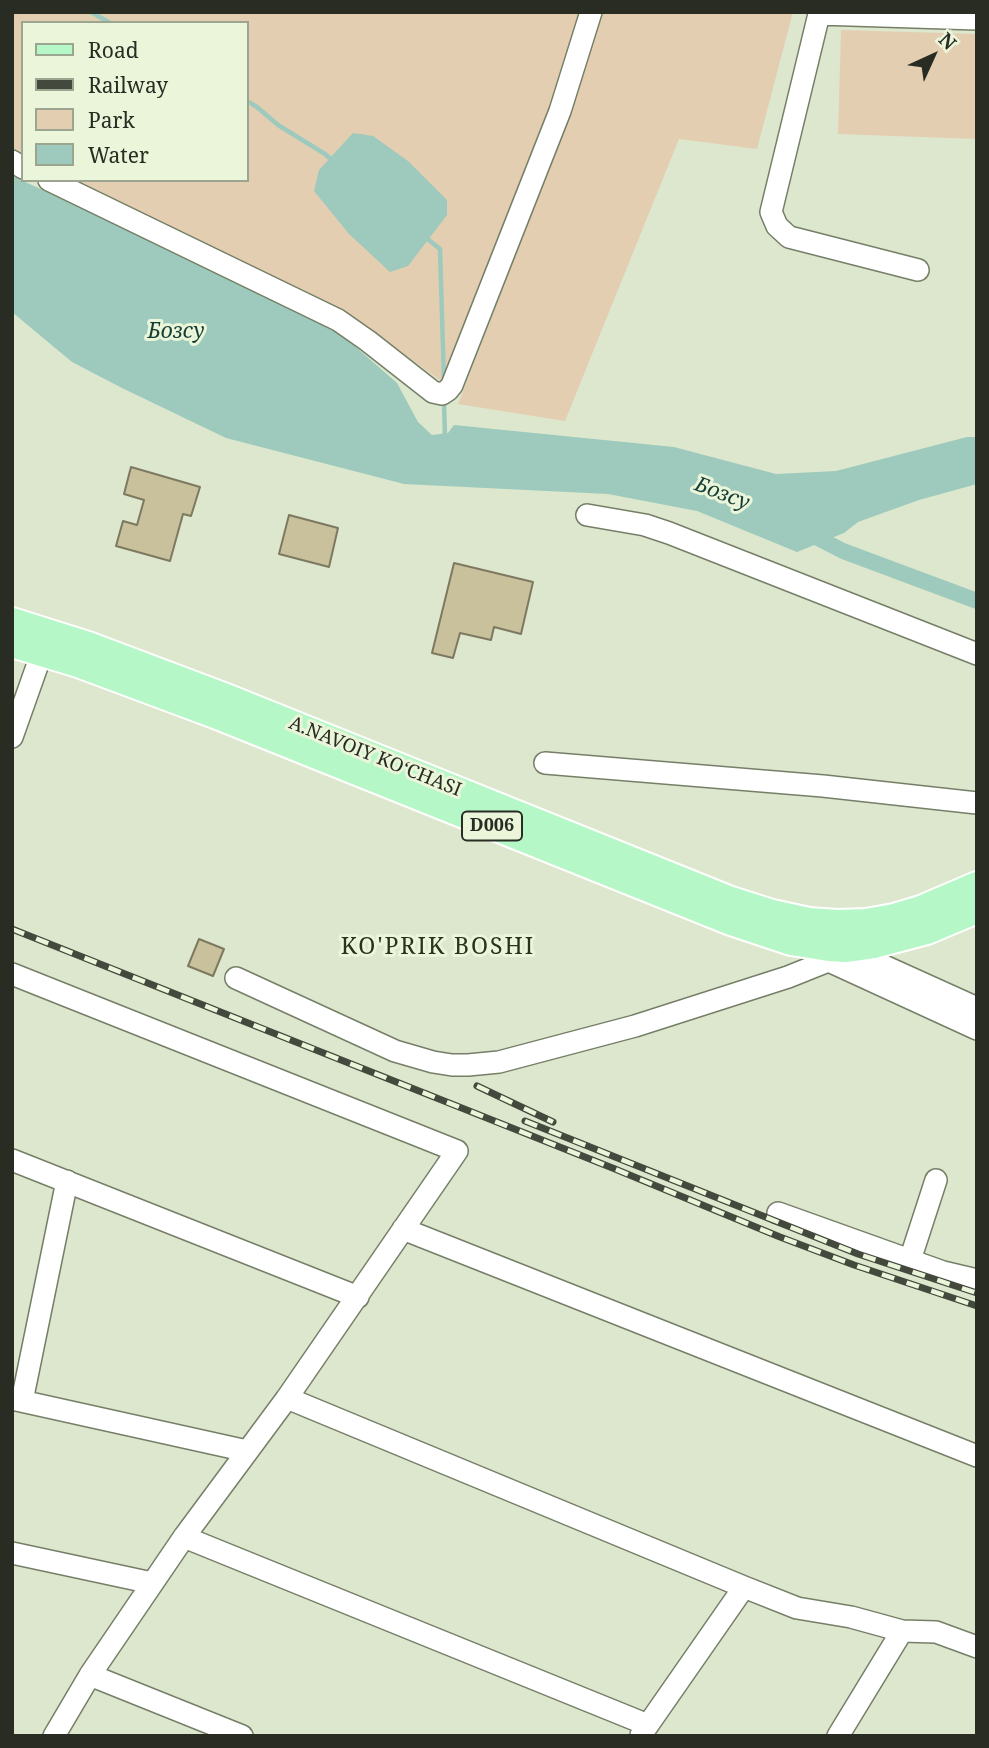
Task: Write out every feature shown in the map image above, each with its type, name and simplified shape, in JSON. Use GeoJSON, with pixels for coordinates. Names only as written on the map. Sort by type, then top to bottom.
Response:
{"type":"FeatureCollection","features":[{"type":"Feature","properties":{"kind":"main road","name":"D006"},"geometry":{"type":"LineString","coordinates":[[26,636],[83,655],[215,715],[731,922],[771,925],[812,947],[837,944],[874,945],[901,940],[977,910]]}},
{"type":"Feature","properties":{"kind":"main road","name":"D006"},"geometry":{"type":"LineString","coordinates":[[837,944],[866,922],[907,914],[977,885]]}},
{"type":"Feature","properties":{"kind":"street"},"geometry":{"type":"LineString","coordinates":[[52,182],[338,320],[433,392],[442,394],[452,385],[560,111],[591,12]]}},
{"type":"Feature","properties":{"kind":"street"},"geometry":{"type":"LineString","coordinates":[[918,270],[789,237],[776,226],[771,212],[819,14],[977,19]]}},
{"type":"Feature","properties":{"kind":"street"},"geometry":{"type":"LineString","coordinates":[[587,515],[645,525],[669,533],[977,654]]}},
{"type":"Feature","properties":{"kind":"street"},"geometry":{"type":"LineString","coordinates":[[12,737],[26,636]]}},
{"type":"Feature","properties":{"kind":"street"},"geometry":{"type":"LineString","coordinates":[[545,763],[823,786],[977,803]]}},
{"type":"Feature","properties":{"kind":"street"},"geometry":{"type":"LineString","coordinates":[[236,978],[395,1051],[433,1062],[468,1065],[499,1062],[635,1026],[788,977],[837,944]]}},
{"type":"Feature","properties":{"kind":"street"},"geometry":{"type":"LineString","coordinates":[[837,944],[977,1008]]}},
{"type":"Feature","properties":{"kind":"street"},"geometry":{"type":"LineString","coordinates":[[837,944],[977,1029]]}},
{"type":"Feature","properties":{"kind":"street"},"geometry":{"type":"LineString","coordinates":[[12,974],[457,1151],[287,1398],[152,1583],[90,1675],[54,1736]]}},
{"type":"Feature","properties":{"kind":"street"},"geometry":{"type":"LineString","coordinates":[[12,1160],[358,1297]]}},
{"type":"Feature","properties":{"kind":"street"},"geometry":{"type":"LineString","coordinates":[[67,1181],[17,1400],[247,1451]]}},
{"type":"Feature","properties":{"kind":"street"},"geometry":{"type":"LineString","coordinates":[[910,1260],[936,1181]]}},
{"type":"Feature","properties":{"kind":"street"},"geometry":{"type":"LineString","coordinates":[[778,1213],[943,1272],[977,1280]]}},
{"type":"Feature","properties":{"kind":"street"},"geometry":{"type":"LineString","coordinates":[[403,1229],[977,1456]]}},
{"type":"Feature","properties":{"kind":"street"},"geometry":{"type":"LineString","coordinates":[[287,1398],[797,1608],[850,1617],[902,1631],[936,1632],[977,1647]]}},
{"type":"Feature","properties":{"kind":"street"},"geometry":{"type":"LineString","coordinates":[[184,1537],[644,1730],[744,1587]]}},
{"type":"Feature","properties":{"kind":"street"},"geometry":{"type":"LineString","coordinates":[[12,1553],[152,1583]]}},
{"type":"Feature","properties":{"kind":"street"},"geometry":{"type":"LineString","coordinates":[[838,1736],[902,1631]]}},
{"type":"Feature","properties":{"kind":"street"},"geometry":{"type":"LineString","coordinates":[[90,1675],[242,1736]]}},
{"type":"Feature","properties":{"kind":"green space"},"geometry":{"type":"Polygon","coordinates":[[[12,12],[581,12],[548,119],[443,381],[362,324],[326,303],[78,182],[248,182],[248,21],[21,21],[21,154],[12,148],[12,12]]]}},
{"type":"Feature","properties":{"kind":"green space"},"geometry":{"type":"Polygon","coordinates":[[[601,12],[793,12],[757,149],[679,139],[565,421],[458,404],[571,111],[601,12]]]}},
{"type":"Feature","properties":{"kind":"green space"},"geometry":{"type":"Polygon","coordinates":[[[841,30],[977,34],[977,139],[838,134],[841,30]]]}},
{"type":"Feature","properties":{"kind":"water"},"geometry":{"type":"Polygon","coordinates":[[[353,133],[373,136],[408,161],[447,200],[447,215],[408,266],[390,272],[349,234],[314,191],[319,170],[353,133]]]}},
{"type":"Feature","properties":{"kind":"water","name":"Бозсу"},"geometry":{"type":"Polygon","coordinates":[[[12,176],[195,259],[333,327],[397,383],[418,422],[432,435],[448,433],[454,425],[674,447],[776,474],[836,471],[967,437],[977,437],[977,484],[919,500],[858,522],[844,533],[797,552],[697,511],[608,494],[404,484],[226,438],[72,362],[12,312],[12,176]]]}},
{"type":"Feature","properties":{"kind":"building"},"geometry":{"type":"Polygon","coordinates":[[[131,467],[200,487],[191,516],[183,514],[170,561],[116,546],[123,521],[137,525],[144,500],[124,494],[131,467]]]}},
{"type":"Feature","properties":{"kind":"building"},"geometry":{"type":"Polygon","coordinates":[[[289,515],[338,528],[329,567],[279,554],[289,515]]]}},
{"type":"Feature","properties":{"kind":"building"},"geometry":{"type":"Polygon","coordinates":[[[454,563],[533,582],[521,634],[494,627],[491,640],[460,633],[453,658],[432,653],[454,563]]]}},
{"type":"Feature","properties":{"kind":"building"},"geometry":{"type":"Polygon","coordinates":[[[199,939],[224,949],[213,976],[188,966],[199,939]]]}},
{"type":"Feature","properties":{"kind":"waterway"},"geometry":{"type":"LineString","coordinates":[[91,12],[107,21]]}},
{"type":"Feature","properties":{"kind":"waterway"},"geometry":{"type":"LineString","coordinates":[[248,102],[334,162]]}},
{"type":"Feature","properties":{"kind":"waterway"},"geometry":{"type":"LineString","coordinates":[[425,237],[440,249],[444,382]]}},
{"type":"Feature","properties":{"kind":"waterway"},"geometry":{"type":"LineString","coordinates":[[444,401],[445,438]]}},
{"type":"Feature","properties":{"kind":"waterway"},"geometry":{"type":"LineString","coordinates":[[806,532],[843,551],[977,601]]}},
{"type":"Feature","properties":{"kind":"railway"},"geometry":{"type":"LineString","coordinates":[[12,929],[780,1237],[977,1306]]}},
{"type":"Feature","properties":{"kind":"railway"},"geometry":{"type":"LineString","coordinates":[[477,1086],[553,1122]]}},
{"type":"Feature","properties":{"kind":"railway"},"geometry":{"type":"LineString","coordinates":[[525,1121],[858,1254],[977,1293]]}},
{"type":"Feature","properties":{"kind":"district","name":"KO'PRIK BOSHI"},"geometry":{"type":"Point","coordinates":[438,947]}}]}
